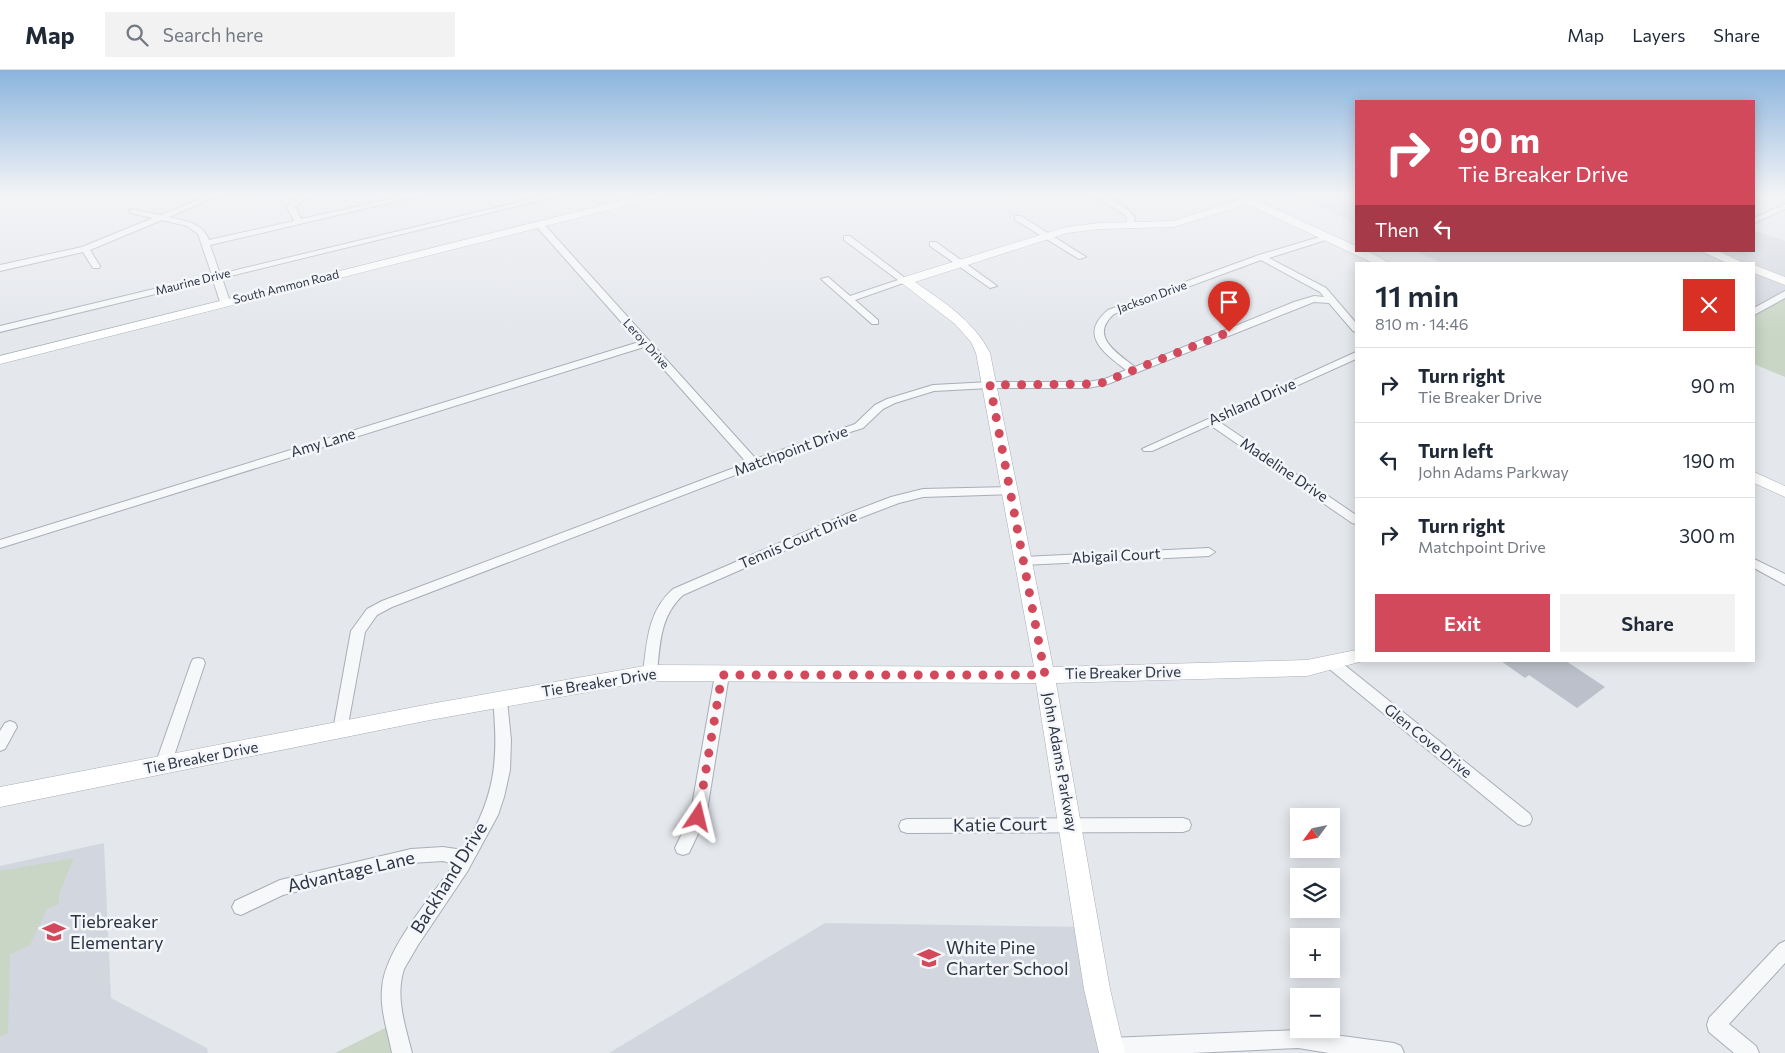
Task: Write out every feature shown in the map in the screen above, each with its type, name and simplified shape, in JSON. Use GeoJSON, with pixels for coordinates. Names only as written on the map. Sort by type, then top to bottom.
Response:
{"type":"FeatureCollection","features":[{"type":"Feature","properties":{"kind":"street"},"geometry":{"type":"LineString","coordinates":[[0,268],[85,249],[108,240]]}},
{"type":"Feature","properties":{"kind":"street"},"geometry":{"type":"LineString","coordinates":[[205,240],[225,302]]}},
{"type":"Feature","properties":{"kind":"street"},"geometry":{"type":"LineString","coordinates":[[207,243],[221,240]]}},
{"type":"Feature","properties":{"kind":"street","name":"Maurine Drive"},"geometry":{"type":"LineString","coordinates":[[0,329],[369,240]]}},
{"type":"Feature","properties":{"kind":"street","name":"South Ammon Road"},"geometry":{"type":"LineString","coordinates":[[0,360],[475,240]]}},
{"type":"Feature","properties":{"kind":"street","name":"Leroy Drive"},"geometry":{"type":"LineString","coordinates":[[553,240],[754,464]]}},
{"type":"Feature","properties":{"kind":"street","name":"John Adams Parkway"},"geometry":{"type":"LineString","coordinates":[[850,240],[955,317],[973,335],[983,353],[1045,675],[1097,989],[1112,1050]]}},
{"type":"Feature","properties":{"kind":"street"},"geometry":{"type":"LineString","coordinates":[[850,299],[1036,240]]}},
{"type":"Feature","properties":{"kind":"street"},"geometry":{"type":"LineString","coordinates":[[1054,240],[1082,257]]}},
{"type":"Feature","properties":{"kind":"street","name":"Jackson Drive"},"geometry":{"type":"LineString","coordinates":[[1134,371],[1107,351],[1098,332],[1098,324],[1101,318],[1111,312],[1262,257],[1318,240]]}},
{"type":"Feature","properties":{"kind":"street"},"geometry":{"type":"LineString","coordinates":[[1332,240],[1355,250]]}},
{"type":"Feature","properties":{"kind":"street"},"geometry":{"type":"LineString","coordinates":[[933,244],[993,286]]}},
{"type":"Feature","properties":{"kind":"street"},"geometry":{"type":"LineString","coordinates":[[85,249],[96,266]]}},
{"type":"Feature","properties":{"kind":"street"},"geometry":{"type":"LineString","coordinates":[[1359,252],[1381,262]]}},
{"type":"Feature","properties":{"kind":"street"},"geometry":{"type":"LineString","coordinates":[[1710,252],[1735,262]]}},
{"type":"Feature","properties":{"kind":"street"},"geometry":{"type":"LineString","coordinates":[[1262,257],[1323,290],[1355,328]]}},
{"type":"Feature","properties":{"kind":"street"},"geometry":{"type":"LineString","coordinates":[[1755,269],[1785,281]]}},
{"type":"Feature","properties":{"kind":"street"},"geometry":{"type":"LineString","coordinates":[[825,279],[875,322]]}},
{"type":"Feature","properties":{"kind":"street"},"geometry":{"type":"LineString","coordinates":[[1755,311],[1785,294]]}},
{"type":"Feature","properties":{"kind":"street","name":"Matchpoint Drive"},"geometry":{"type":"LineString","coordinates":[[340,730],[358,631],[372,612],[387,604],[830,435],[851,430],[859,426],[879,407],[904,396],[933,388],[990,385],[1088,385],[1108,381],[1297,304],[1314,300],[1331,300]]}},
{"type":"Feature","properties":{"kind":"street","name":"Amy Lane"},"geometry":{"type":"LineString","coordinates":[[0,544],[646,343]]}},
{"type":"Feature","properties":{"kind":"street","name":"Ashland Drive"},"geometry":{"type":"LineString","coordinates":[[1148,449],[1355,356]]}},
{"type":"Feature","properties":{"kind":"street","name":"Madeline Drive"},"geometry":{"type":"LineString","coordinates":[[1211,421],[1355,519]]}},
{"type":"Feature","properties":{"kind":"street"},"geometry":{"type":"LineString","coordinates":[[1755,477],[1785,492]]}},
{"type":"Feature","properties":{"kind":"street","name":"Tennis Court Drive"},"geometry":{"type":"LineString","coordinates":[[650,673],[658,616],[668,599],[678,592],[895,500],[923,493],[1011,491]]}},
{"type":"Feature","properties":{"kind":"street","name":"Abigail Court"},"geometry":{"type":"LineString","coordinates":[[1023,561],[1209,552]]}},
{"type":"Feature","properties":{"kind":"street"},"geometry":{"type":"LineString","coordinates":[[1755,564],[1785,580]]}},
{"type":"Feature","properties":{"kind":"street","name":"Tie Breaker Drive"},"geometry":{"type":"LineString","coordinates":[[0,797],[340,730],[650,673],[671,672],[722,675],[1045,675],[1307,668],[1355,657]]}},
{"type":"Feature","properties":{"kind":"street"},"geometry":{"type":"LineString","coordinates":[[163,765],[198,663]]}},
{"type":"Feature","properties":{"kind":"street","name":"Glen Cove Drive"},"geometry":{"type":"LineString","coordinates":[[1332,663],[1524,819]]}},
{"type":"Feature","properties":{"kind":"street"},"geometry":{"type":"LineString","coordinates":[[683,848],[698,817],[722,675]]}},
{"type":"Feature","properties":{"kind":"street","name":"Backhand Drive"},"geometry":{"type":"LineString","coordinates":[[402,1053],[390,1005],[391,984],[404,951],[466,858],[494,803],[501,779],[503,722],[500,700]]}},
{"type":"Feature","properties":{"kind":"street"},"geometry":{"type":"LineString","coordinates":[[0,745],[10,727]]}},
{"type":"Feature","properties":{"kind":"street","name":"Katie Court"},"geometry":{"type":"LineString","coordinates":[[907,826],[1183,825]]}},
{"type":"Feature","properties":{"kind":"street","name":"Advantage Lane"},"geometry":{"type":"LineString","coordinates":[[241,907],[280,888],[411,856],[443,854],[466,858]]}},
{"type":"Feature","properties":{"kind":"street"},"geometry":{"type":"LineString","coordinates":[[1750,1053],[1716,1025],[1785,950]]}},
{"type":"Feature","properties":{"kind":"street"},"geometry":{"type":"LineString","coordinates":[[1112,1050],[1298,1039],[1394,1053]]}},
{"type":"Feature","properties":{"kind":"shaded area"},"geometry":{"type":"Polygon","coordinates":[[[1755,240],[1782,240],[1785,241],[1785,294],[1755,311],[1755,262],[1440,262],[1418,252],[1755,252],[1755,240]]]}},
{"type":"Feature","properties":{"kind":"shaded area","name":"Tiebreaker Elementary"},"geometry":{"type":"Polygon","coordinates":[[[104,843],[111,998],[207,1048],[208,1053],[0,1053],[0,866],[104,843]]]}},
{"type":"Feature","properties":{"kind":"shaded area","name":"White Pine Charter School"},"geometry":{"type":"Polygon","coordinates":[[[825,923],[1087,927],[1108,1053],[609,1053],[825,923]]]}},
{"type":"Feature","properties":{"kind":"green space"},"geometry":{"type":"Polygon","coordinates":[[[1785,294],[1785,377],[1755,364],[1755,311],[1785,294]]]}},
{"type":"Feature","properties":{"kind":"green space"},"geometry":{"type":"Polygon","coordinates":[[[74,858],[59,894],[59,904],[47,909],[30,945],[10,954],[8,1033],[0,1037],[0,871],[74,858]]]}},
{"type":"Feature","properties":{"kind":"green space"},"geometry":{"type":"Polygon","coordinates":[[[395,1023],[403,1053],[335,1053],[395,1023]]]}},
{"type":"Feature","properties":{"kind":"building"},"geometry":{"type":"Polygon","coordinates":[[[1502,662],[1568,662],[1605,687],[1577,708],[1529,675],[1525,678],[1502,662]]]}},
{"type":"Feature","properties":{"kind":"place","name":"Tiebreaker Elementary"},"geometry":{"type":"Point","coordinates":[54,932]}},
{"type":"Feature","properties":{"kind":"place","name":"White Pine Charter School"},"geometry":{"type":"Point","coordinates":[929,958]}},
{"type":"Feature","properties":{"kind":"route"},"geometry":{"type":"LineString","coordinates":[[698,817],[722,675],[1045,675],[990,385],[1099,384],[1229,332]]}}]}
